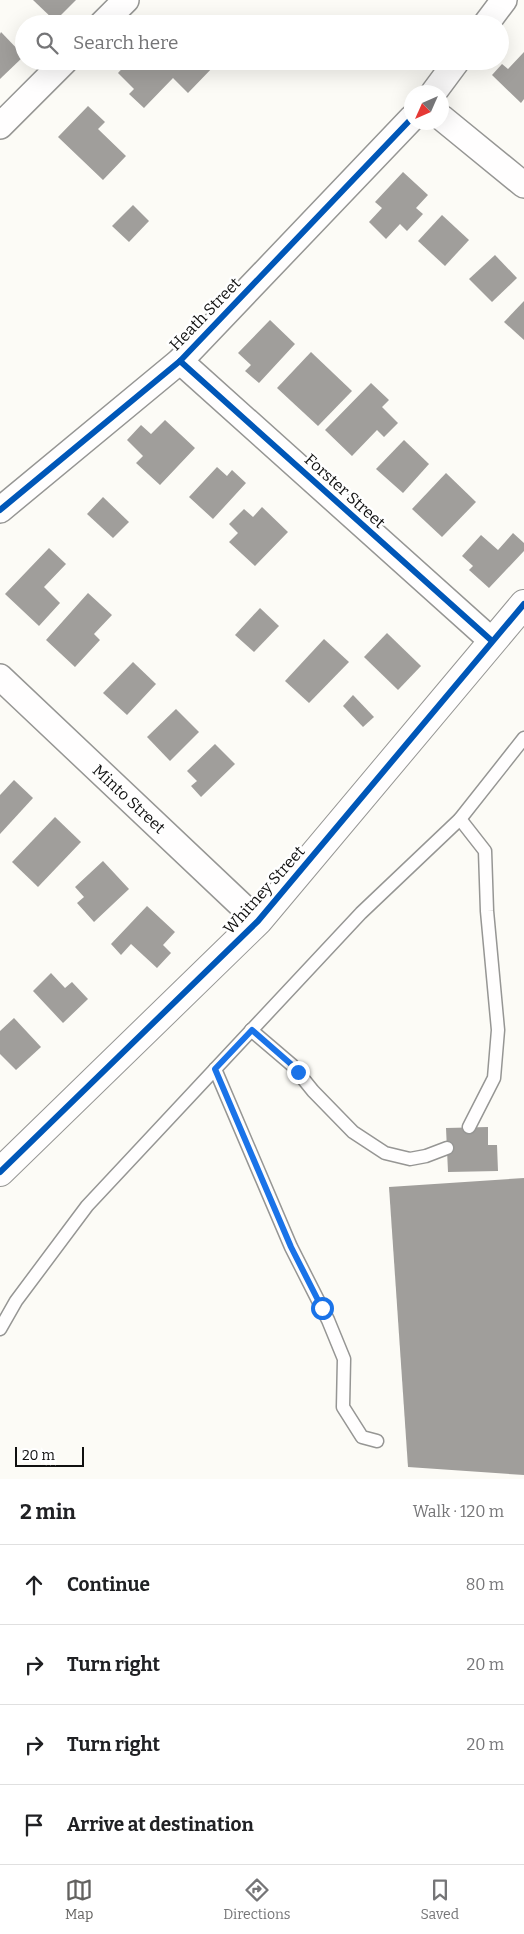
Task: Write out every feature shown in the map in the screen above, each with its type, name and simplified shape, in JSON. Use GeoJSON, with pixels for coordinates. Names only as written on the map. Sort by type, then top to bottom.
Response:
{"type":"FeatureCollection","features":[{"type":"Feature","properties":{"kind":"street"},"geometry":{"type":"LineString","coordinates":[[111,15],[126,0]]}},
{"type":"Feature","properties":{"kind":"street"},"geometry":{"type":"LineString","coordinates":[[493,15],[504,0]]}},
{"type":"Feature","properties":{"kind":"street"},"geometry":{"type":"LineString","coordinates":[[0,126],[56,70]]}},
{"type":"Feature","properties":{"kind":"street"},"geometry":{"type":"LineString","coordinates":[[439,85],[451,70]]}},
{"type":"Feature","properties":{"kind":"street"},"geometry":{"type":"LineString","coordinates":[[449,124],[524,185]]}},
{"type":"Feature","properties":{"kind":"street","name":"Heath Street"},"geometry":{"type":"LineString","coordinates":[[0,510],[180,360],[404,126]]}},
{"type":"Feature","properties":{"kind":"street","name":"Forster Street"},"geometry":{"type":"LineString","coordinates":[[180,360],[492,641]]}},
{"type":"Feature","properties":{"kind":"street","name":"Whitney Street"},"geometry":{"type":"LineString","coordinates":[[0,1172],[258,921],[524,604]]}},
{"type":"Feature","properties":{"kind":"street","name":"Minto Street"},"geometry":{"type":"LineString","coordinates":[[0,677],[258,921]]}},
{"type":"Feature","properties":{"kind":"lane"},"geometry":{"type":"LineString","coordinates":[[0,1329],[16,1301],[87,1206],[361,913],[460,819],[524,738]]}},
{"type":"Feature","properties":{"kind":"lane"},"geometry":{"type":"LineString","coordinates":[[460,819],[485,851],[498,1030],[494,1078],[469,1128]]}},
{"type":"Feature","properties":{"kind":"lane"},"geometry":{"type":"LineString","coordinates":[[252,1030],[292,1065],[313,1091],[353,1132],[385,1153],[410,1159],[426,1156],[447,1148]]}},
{"type":"Feature","properties":{"kind":"lane"},"geometry":{"type":"LineString","coordinates":[[215,1069],[291,1247],[328,1320],[344,1359],[343,1407],[362,1437],[376,1441]]}},
{"type":"Feature","properties":{"kind":"building"},"geometry":{"type":"Polygon","coordinates":[[[33,0],[76,0],[61,15],[49,15],[33,0]]]}},
{"type":"Feature","properties":{"kind":"building"},"geometry":{"type":"Polygon","coordinates":[[[1,32],[15,47],[15,65],[0,79],[1,32]]]}},
{"type":"Feature","properties":{"kind":"building"},"geometry":{"type":"Polygon","coordinates":[[[524,52],[524,99],[521,103],[492,75],[497,70],[509,70],[524,52]]]}},
{"type":"Feature","properties":{"kind":"building"},"geometry":{"type":"Polygon","coordinates":[[[121,70],[210,70],[188,93],[173,78],[144,108],[129,94],[134,89],[118,73],[121,70]]]}},
{"type":"Feature","properties":{"kind":"building"},"geometry":{"type":"Polygon","coordinates":[[[88,106],[105,122],[98,129],[126,156],[103,180],[58,137],[88,106]]]}},
{"type":"Feature","properties":{"kind":"building"},"geometry":{"type":"Polygon","coordinates":[[[403,172],[428,195],[416,208],[423,214],[407,231],[400,224],[386,239],[369,222],[382,208],[375,202],[403,172]]]}},
{"type":"Feature","properties":{"kind":"building"},"geometry":{"type":"Polygon","coordinates":[[[133,205],[149,221],[129,242],[112,226],[133,205]]]}},
{"type":"Feature","properties":{"kind":"building"},"geometry":{"type":"Polygon","coordinates":[[[442,215],[469,240],[445,266],[418,241],[442,215]]]}},
{"type":"Feature","properties":{"kind":"building"},"geometry":{"type":"Polygon","coordinates":[[[495,255],[517,278],[492,302],[469,279],[495,255]]]}},
{"type":"Feature","properties":{"kind":"building"},"geometry":{"type":"Polygon","coordinates":[[[524,301],[524,340],[504,322],[524,301]]]}},
{"type":"Feature","properties":{"kind":"building"},"geometry":{"type":"Polygon","coordinates":[[[270,320],[295,344],[259,383],[245,371],[251,365],[238,353],[270,320]]]}},
{"type":"Feature","properties":{"kind":"building"},"geometry":{"type":"Polygon","coordinates":[[[311,352],[352,391],[318,426],[277,388],[311,352]]]}},
{"type":"Feature","properties":{"kind":"building"},"geometry":{"type":"Polygon","coordinates":[[[371,383],[389,400],[382,407],[398,423],[384,437],[377,430],[352,456],[325,430],[371,383]]]}},
{"type":"Feature","properties":{"kind":"building"},"geometry":{"type":"Polygon","coordinates":[[[165,420],[195,448],[160,485],[136,463],[143,456],[127,440],[141,425],[151,434],[165,420]]]}},
{"type":"Feature","properties":{"kind":"building"},"geometry":{"type":"Polygon","coordinates":[[[404,440],[429,464],[403,493],[376,469],[404,440]]]}},
{"type":"Feature","properties":{"kind":"building"},"geometry":{"type":"Polygon","coordinates":[[[217,467],[227,476],[232,470],[246,483],[213,519],[189,497],[217,467]]]}},
{"type":"Feature","properties":{"kind":"building"},"geometry":{"type":"Polygon","coordinates":[[[446,473],[476,502],[442,537],[412,509],[446,473]]]}},
{"type":"Feature","properties":{"kind":"building"},"geometry":{"type":"Polygon","coordinates":[[[103,497],[129,522],[113,538],[87,514],[103,497]]]}},
{"type":"Feature","properties":{"kind":"building"},"geometry":{"type":"Polygon","coordinates":[[[262,507],[288,532],[255,566],[229,542],[238,533],[229,524],[244,509],[253,517],[262,507]]]}},
{"type":"Feature","properties":{"kind":"building"},"geometry":{"type":"Polygon","coordinates":[[[513,533],[524,543],[524,551],[489,588],[469,570],[473,566],[462,556],[481,535],[498,550],[513,533]]]}},
{"type":"Feature","properties":{"kind":"building"},"geometry":{"type":"Polygon","coordinates":[[[49,548],[66,564],[44,587],[60,603],[39,626],[5,594],[49,548]]]}},
{"type":"Feature","properties":{"kind":"building"},"geometry":{"type":"Polygon","coordinates":[[[88,593],[112,615],[94,634],[100,640],[75,667],[46,640],[88,593]]]}},
{"type":"Feature","properties":{"kind":"building"},"geometry":{"type":"Polygon","coordinates":[[[260,608],[279,626],[254,652],[235,635],[260,608]]]}},
{"type":"Feature","properties":{"kind":"building"},"geometry":{"type":"Polygon","coordinates":[[[387,633],[421,666],[398,690],[364,657],[387,633]]]}},
{"type":"Feature","properties":{"kind":"building"},"geometry":{"type":"Polygon","coordinates":[[[324,639],[349,662],[309,703],[285,681],[324,639]]]}},
{"type":"Feature","properties":{"kind":"building"},"geometry":{"type":"Polygon","coordinates":[[[133,662],[156,684],[127,715],[103,693],[133,662]]]}},
{"type":"Feature","properties":{"kind":"building"},"geometry":{"type":"Polygon","coordinates":[[[353,695],[374,717],[363,727],[343,706],[353,695]]]}},
{"type":"Feature","properties":{"kind":"building"},"geometry":{"type":"Polygon","coordinates":[[[176,709],[199,732],[170,761],[147,737],[176,709]]]}},
{"type":"Feature","properties":{"kind":"building"},"geometry":{"type":"Polygon","coordinates":[[[215,744],[235,764],[201,797],[191,786],[197,781],[187,771],[215,744]]]}},
{"type":"Feature","properties":{"kind":"building"},"geometry":{"type":"Polygon","coordinates":[[[14,780],[33,798],[0,834],[0,795],[14,780]]]}},
{"type":"Feature","properties":{"kind":"building"},"geometry":{"type":"Polygon","coordinates":[[[55,817],[81,842],[38,887],[12,862],[55,817]]]}},
{"type":"Feature","properties":{"kind":"building"},"geometry":{"type":"Polygon","coordinates":[[[103,861],[129,889],[94,922],[77,903],[84,897],[75,887],[103,861]]]}},
{"type":"Feature","properties":{"kind":"building"},"geometry":{"type":"Polygon","coordinates":[[[147,906],[175,932],[163,945],[171,953],[157,968],[131,944],[121,955],[111,944],[147,906]]]}},
{"type":"Feature","properties":{"kind":"building"},"geometry":{"type":"Polygon","coordinates":[[[51,973],[65,988],[72,982],[88,999],[63,1023],[33,991],[51,973]]]}},
{"type":"Feature","properties":{"kind":"building"},"geometry":{"type":"Polygon","coordinates":[[[14,1018],[41,1047],[16,1070],[0,1054],[0,1031],[14,1018]]]}},
{"type":"Feature","properties":{"kind":"building"},"geometry":{"type":"Polygon","coordinates":[[[488,1127],[488,1145],[497,1145],[498,1171],[448,1172],[446,1128],[488,1127]]]}},
{"type":"Feature","properties":{"kind":"building"},"geometry":{"type":"Polygon","coordinates":[[[524,1178],[524,1475],[408,1467],[389,1187],[524,1178]]]}},
{"type":"Feature","properties":{"kind":"cycle path"},"geometry":{"type":"LineString","coordinates":[[0,510],[180,361],[404,126]]}},
{"type":"Feature","properties":{"kind":"cycle path"},"geometry":{"type":"LineString","coordinates":[[180,361],[492,641]]}},
{"type":"Feature","properties":{"kind":"cycle path"},"geometry":{"type":"LineString","coordinates":[[0,1172],[258,921],[524,604]]}},
{"type":"Feature","properties":{"kind":"route"},"geometry":{"type":"LineString","coordinates":[[298,1072],[252,1030],[215,1069],[291,1247],[322,1308]]}}]}
